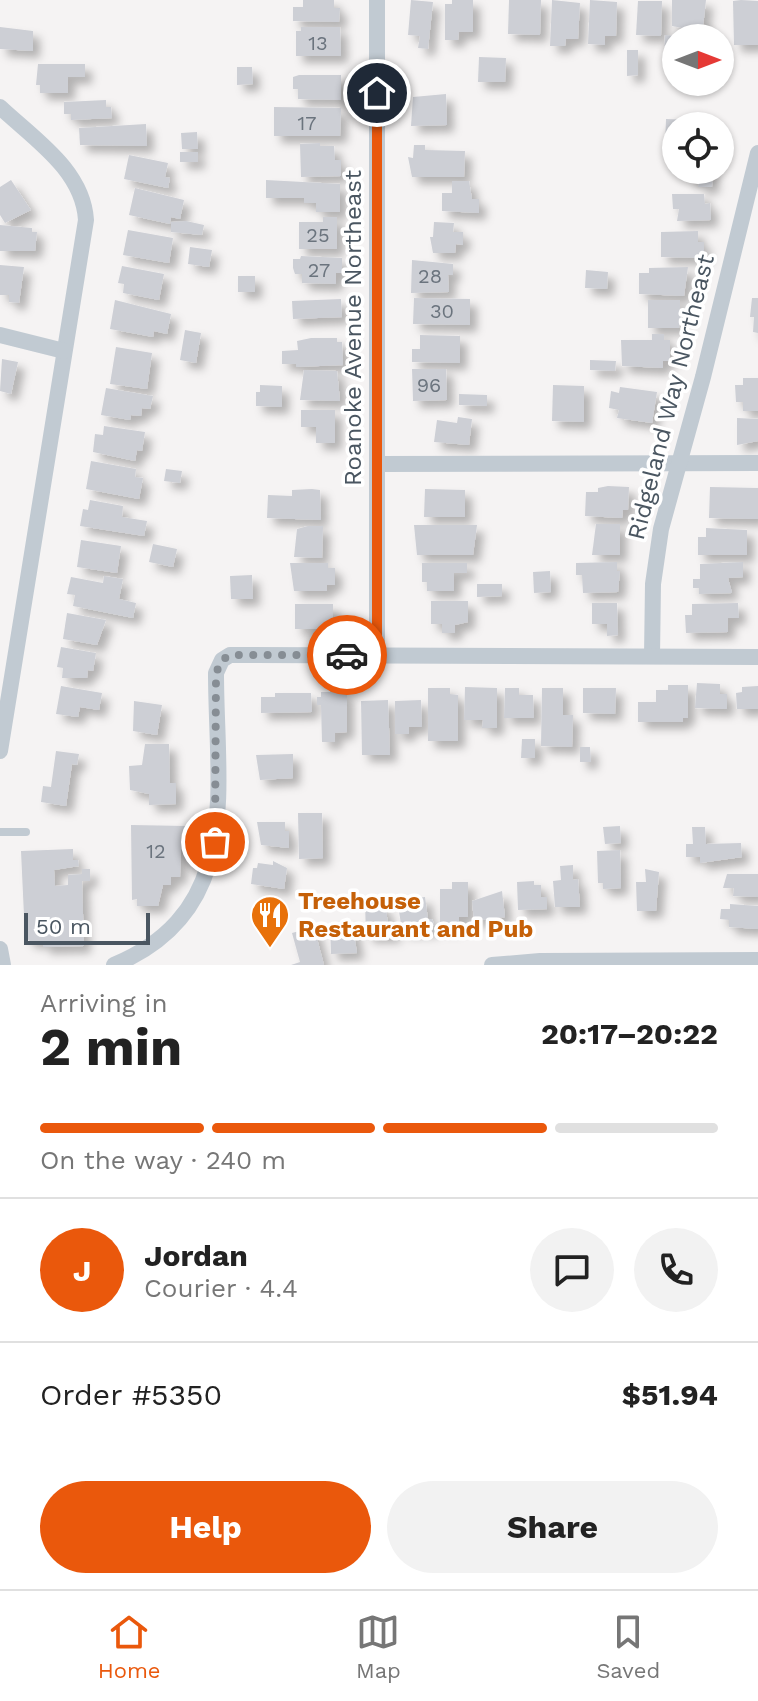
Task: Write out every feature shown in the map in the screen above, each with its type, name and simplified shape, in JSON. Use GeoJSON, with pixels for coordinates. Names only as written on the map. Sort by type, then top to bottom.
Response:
{"type":"FeatureCollection","features":[{"type":"Feature","properties":{"kind":"street","name":"Roanoke Avenue Northeast"},"geometry":{"type":"LineString","coordinates":[[377,0],[377,656]]}},
{"type":"Feature","properties":{"kind":"street"},"geometry":{"type":"LineString","coordinates":[[0,107],[68,171],[85,203],[86,220],[5,685],[0,751]]}},
{"type":"Feature","properties":{"kind":"street","name":"Ridgeland Way Northeast"},"geometry":{"type":"LineString","coordinates":[[652,656],[656,557],[758,153]]}},
{"type":"Feature","properties":{"kind":"street"},"geometry":{"type":"LineString","coordinates":[[0,335],[64,351]]}},
{"type":"Feature","properties":{"kind":"street"},"geometry":{"type":"LineString","coordinates":[[377,464],[758,463]]}},
{"type":"Feature","properties":{"kind":"street"},"geometry":{"type":"LineString","coordinates":[[112,961],[140,954],[167,936],[190,909],[208,876],[215,842],[216,673],[222,660],[230,655],[758,657]]}},
{"type":"Feature","properties":{"kind":"street"},"geometry":{"type":"LineString","coordinates":[[0,949],[3,965]]}},
{"type":"Feature","properties":{"kind":"street"},"geometry":{"type":"LineString","coordinates":[[492,965],[540,961],[758,960]]}},
{"type":"Feature","properties":{"kind":"lane"},"geometry":{"type":"LineString","coordinates":[[0,832],[26,832]]}},
{"type":"Feature","properties":{"kind":"building"},"geometry":{"type":"Polygon","coordinates":[[[303,0],[334,0],[334,8],[340,8],[339,22],[293,21],[293,7],[303,7],[303,0]]]}},
{"type":"Feature","properties":{"kind":"building"},"geometry":{"type":"Polygon","coordinates":[[[411,0],[433,2],[428,49],[418,48],[420,36],[408,35],[411,0]]]}},
{"type":"Feature","properties":{"kind":"building"},"geometry":{"type":"Polygon","coordinates":[[[452,0],[473,0],[473,32],[459,32],[458,40],[445,40],[445,4],[452,4],[452,0]]]}},
{"type":"Feature","properties":{"kind":"building"},"geometry":{"type":"Polygon","coordinates":[[[509,0],[541,0],[540,35],[508,34],[509,0]]]}},
{"type":"Feature","properties":{"kind":"building"},"geometry":{"type":"Polygon","coordinates":[[[552,0],[580,3],[578,39],[566,39],[565,46],[550,46],[552,0]]]}},
{"type":"Feature","properties":{"kind":"building"},"geometry":{"type":"Polygon","coordinates":[[[590,0],[617,2],[616,36],[605,36],[605,45],[588,44],[590,0]]]}},
{"type":"Feature","properties":{"kind":"building"},"geometry":{"type":"Polygon","coordinates":[[[672,0],[706,0],[703,24],[672,24],[672,0]]]}},
{"type":"Feature","properties":{"kind":"building"},"geometry":{"type":"Polygon","coordinates":[[[638,1],[662,1],[661,36],[636,35],[638,1]]]}},
{"type":"Feature","properties":{"kind":"building"},"geometry":{"type":"Polygon","coordinates":[[[733,1],[758,1],[758,45],[734,45],[733,1]]]}},
{"type":"Feature","properties":{"kind":"building"},"geometry":{"type":"Polygon","coordinates":[[[0,27],[33,31],[33,51],[0,49],[0,27]]]}},
{"type":"Feature","properties":{"kind":"building"},"geometry":{"type":"Polygon","coordinates":[[[301,27],[340,27],[341,56],[296,56],[296,31],[301,31],[301,27]]]}},
{"type":"Feature","properties":{"kind":"building"},"geometry":{"type":"Polygon","coordinates":[[[627,50],[638,50],[638,75],[627,76],[627,50]]]}},
{"type":"Feature","properties":{"kind":"building"},"geometry":{"type":"Polygon","coordinates":[[[479,57],[506,58],[505,82],[478,82],[479,57]]]}},
{"type":"Feature","properties":{"kind":"building"},"geometry":{"type":"Polygon","coordinates":[[[38,64],[85,64],[85,77],[68,77],[68,93],[40,93],[40,85],[36,85],[38,64]]]}},
{"type":"Feature","properties":{"kind":"building"},"geometry":{"type":"Polygon","coordinates":[[[237,67],[252,67],[253,84],[237,85],[237,67]]]}},
{"type":"Feature","properties":{"kind":"building"},"geometry":{"type":"Polygon","coordinates":[[[341,75],[341,100],[298,99],[298,89],[293,89],[293,77],[341,75]]]}},
{"type":"Feature","properties":{"kind":"building"},"geometry":{"type":"Polygon","coordinates":[[[446,94],[447,125],[411,126],[413,97],[446,94]]]}},
{"type":"Feature","properties":{"kind":"building"},"geometry":{"type":"Polygon","coordinates":[[[106,100],[106,107],[111,107],[112,118],[71,120],[71,114],[64,114],[64,102],[106,100]]]}},
{"type":"Feature","properties":{"kind":"building"},"geometry":{"type":"Polygon","coordinates":[[[274,107],[341,108],[340,136],[274,136],[274,107]]]}},
{"type":"Feature","properties":{"kind":"building"},"geometry":{"type":"Polygon","coordinates":[[[146,124],[147,146],[80,145],[79,128],[146,124]]]}},
{"type":"Feature","properties":{"kind":"building"},"geometry":{"type":"Polygon","coordinates":[[[197,132],[198,149],[182,149],[181,133],[197,132]]]}},
{"type":"Feature","properties":{"kind":"building"},"geometry":{"type":"Polygon","coordinates":[[[320,143],[320,146],[334,146],[335,160],[341,160],[341,176],[301,177],[300,144],[320,143]]]}},
{"type":"Feature","properties":{"kind":"building"},"geometry":{"type":"Polygon","coordinates":[[[414,145],[425,145],[425,150],[465,151],[464,177],[412,177],[408,157],[413,158],[414,145]]]}},
{"type":"Feature","properties":{"kind":"building"},"geometry":{"type":"Polygon","coordinates":[[[180,152],[198,152],[198,162],[180,162],[180,152]]]}},
{"type":"Feature","properties":{"kind":"building"},"geometry":{"type":"Polygon","coordinates":[[[129,155],[168,163],[165,177],[170,178],[168,188],[124,179],[129,155]]]}},
{"type":"Feature","properties":{"kind":"building"},"geometry":{"type":"Polygon","coordinates":[[[11,180],[31,210],[5,223],[0,215],[0,187],[11,180]]]}},
{"type":"Feature","properties":{"kind":"building"},"geometry":{"type":"Polygon","coordinates":[[[266,180],[340,184],[340,212],[316,212],[316,203],[304,203],[304,198],[266,198],[266,180]]]}},
{"type":"Feature","properties":{"kind":"building"},"geometry":{"type":"Polygon","coordinates":[[[452,181],[469,181],[472,199],[479,199],[479,213],[442,211],[442,193],[452,193],[452,181]]]}},
{"type":"Feature","properties":{"kind":"building"},"geometry":{"type":"Polygon","coordinates":[[[698,184],[712,184],[712,187],[698,187],[698,184]]]}},
{"type":"Feature","properties":{"kind":"building"},"geometry":{"type":"Polygon","coordinates":[[[135,188],[184,200],[180,219],[171,217],[170,224],[129,215],[135,188]]]}},
{"type":"Feature","properties":{"kind":"building"},"geometry":{"type":"Polygon","coordinates":[[[672,194],[704,194],[705,204],[710,203],[711,220],[677,221],[679,209],[673,209],[672,194]]]}},
{"type":"Feature","properties":{"kind":"building"},"geometry":{"type":"Polygon","coordinates":[[[323,217],[337,217],[337,249],[299,249],[299,222],[323,222],[323,217]]]}},
{"type":"Feature","properties":{"kind":"building"},"geometry":{"type":"Polygon","coordinates":[[[171,222],[204,225],[202,235],[171,232],[171,222]]]}},
{"type":"Feature","properties":{"kind":"building"},"geometry":{"type":"Polygon","coordinates":[[[434,222],[454,223],[453,232],[463,232],[463,245],[456,244],[455,253],[433,253],[430,237],[433,237],[434,222]]]}},
{"type":"Feature","properties":{"kind":"building"},"geometry":{"type":"Polygon","coordinates":[[[0,225],[32,228],[32,232],[37,232],[35,251],[0,251],[0,225]]]}},
{"type":"Feature","properties":{"kind":"building"},"geometry":{"type":"Polygon","coordinates":[[[128,230],[173,238],[169,263],[123,255],[128,230]]]}},
{"type":"Feature","properties":{"kind":"building"},"geometry":{"type":"Polygon","coordinates":[[[698,231],[698,242],[704,242],[704,258],[661,257],[661,232],[698,231]]]}},
{"type":"Feature","properties":{"kind":"building"},"geometry":{"type":"Polygon","coordinates":[[[190,247],[212,250],[209,267],[188,264],[190,247]]]}},
{"type":"Feature","properties":{"kind":"building"},"geometry":{"type":"Polygon","coordinates":[[[301,256],[342,258],[342,273],[336,273],[336,284],[302,283],[302,274],[295,274],[293,268],[293,259],[300,259],[301,256]]]}},
{"type":"Feature","properties":{"kind":"building"},"geometry":{"type":"Polygon","coordinates":[[[412,260],[453,264],[453,275],[448,275],[449,292],[411,293],[412,260]]]}},
{"type":"Feature","properties":{"kind":"building"},"geometry":{"type":"Polygon","coordinates":[[[0,265],[24,267],[19,303],[9,302],[9,295],[0,295],[0,265]]]}},
{"type":"Feature","properties":{"kind":"building"},"geometry":{"type":"Polygon","coordinates":[[[122,266],[164,274],[159,300],[123,293],[124,284],[118,283],[122,266]]]}},
{"type":"Feature","properties":{"kind":"building"},"geometry":{"type":"Polygon","coordinates":[[[688,267],[684,296],[639,294],[639,273],[649,273],[649,268],[688,267]]]}},
{"type":"Feature","properties":{"kind":"building"},"geometry":{"type":"Polygon","coordinates":[[[586,270],[608,272],[607,289],[585,288],[586,270]]]}},
{"type":"Feature","properties":{"kind":"building"},"geometry":{"type":"Polygon","coordinates":[[[238,276],[255,276],[255,292],[238,292],[238,276]]]}},
{"type":"Feature","properties":{"kind":"building"},"geometry":{"type":"Polygon","coordinates":[[[414,298],[470,299],[470,325],[413,324],[414,298]]]}},
{"type":"Feature","properties":{"kind":"building"},"geometry":{"type":"Polygon","coordinates":[[[752,298],[758,298],[758,333],[753,332],[754,317],[750,317],[752,298]]]}},
{"type":"Feature","properties":{"kind":"building"},"geometry":{"type":"Polygon","coordinates":[[[341,299],[342,317],[293,319],[292,301],[341,299]]]}},
{"type":"Feature","properties":{"kind":"building"},"geometry":{"type":"Polygon","coordinates":[[[115,300],[171,314],[167,334],[154,331],[153,337],[110,329],[115,300]]]}},
{"type":"Feature","properties":{"kind":"building"},"geometry":{"type":"Polygon","coordinates":[[[648,300],[680,300],[680,310],[683,311],[679,328],[648,328],[648,300]]]}},
{"type":"Feature","properties":{"kind":"building"},"geometry":{"type":"Polygon","coordinates":[[[185,330],[201,333],[196,363],[180,360],[185,330]]]}},
{"type":"Feature","properties":{"kind":"building"},"geometry":{"type":"Polygon","coordinates":[[[652,334],[664,334],[664,340],[670,340],[670,361],[663,361],[663,368],[622,366],[621,340],[652,340],[652,334]]]}},
{"type":"Feature","properties":{"kind":"building"},"geometry":{"type":"Polygon","coordinates":[[[420,335],[460,336],[460,363],[412,362],[412,349],[420,349],[420,335]]]}},
{"type":"Feature","properties":{"kind":"building"},"geometry":{"type":"Polygon","coordinates":[[[337,338],[337,342],[342,342],[343,365],[296,367],[296,364],[282,364],[282,351],[298,350],[297,341],[337,338]]]}},
{"type":"Feature","properties":{"kind":"building"},"geometry":{"type":"Polygon","coordinates":[[[116,347],[152,353],[147,389],[110,384],[116,347]]]}},
{"type":"Feature","properties":{"kind":"building"},"geometry":{"type":"Polygon","coordinates":[[[2,359],[18,362],[11,394],[0,391],[2,359]]]}},
{"type":"Feature","properties":{"kind":"building"},"geometry":{"type":"Polygon","coordinates":[[[590,360],[616,361],[615,371],[590,370],[590,360]]]}},
{"type":"Feature","properties":{"kind":"building"},"geometry":{"type":"Polygon","coordinates":[[[412,369],[446,369],[447,400],[413,401],[412,369]]]}},
{"type":"Feature","properties":{"kind":"building"},"geometry":{"type":"Polygon","coordinates":[[[304,370],[337,371],[340,401],[300,400],[304,370]]]}},
{"type":"Feature","properties":{"kind":"building"},"geometry":{"type":"Polygon","coordinates":[[[743,378],[758,378],[758,411],[743,411],[743,402],[736,402],[735,385],[743,385],[743,378]]]}},
{"type":"Feature","properties":{"kind":"building"},"geometry":{"type":"Polygon","coordinates":[[[260,385],[282,386],[282,407],[256,406],[256,392],[260,392],[260,385]]]}},
{"type":"Feature","properties":{"kind":"building"},"geometry":{"type":"Polygon","coordinates":[[[553,385],[584,386],[584,422],[552,421],[553,385]]]}},
{"type":"Feature","properties":{"kind":"building"},"geometry":{"type":"Polygon","coordinates":[[[620,387],[657,392],[652,423],[617,418],[619,410],[609,408],[611,391],[619,393],[620,387]]]}},
{"type":"Feature","properties":{"kind":"building"},"geometry":{"type":"Polygon","coordinates":[[[106,388],[153,396],[150,409],[142,408],[141,416],[131,415],[130,420],[101,415],[106,388]]]}},
{"type":"Feature","properties":{"kind":"building"},"geometry":{"type":"Polygon","coordinates":[[[459,394],[487,395],[487,406],[459,405],[459,394]]]}},
{"type":"Feature","properties":{"kind":"building"},"geometry":{"type":"Polygon","coordinates":[[[301,410],[335,410],[335,443],[316,443],[316,427],[301,427],[301,410]]]}},
{"type":"Feature","properties":{"kind":"building"},"geometry":{"type":"Polygon","coordinates":[[[458,417],[472,419],[469,445],[434,442],[437,420],[457,423],[458,417]]]}},
{"type":"Feature","properties":{"kind":"building"},"geometry":{"type":"Polygon","coordinates":[[[737,418],[758,419],[758,441],[737,445],[737,418]]]}},
{"type":"Feature","properties":{"kind":"building"},"geometry":{"type":"Polygon","coordinates":[[[104,426],[145,432],[142,451],[137,450],[135,461],[93,452],[95,434],[103,435],[104,426]]]}},
{"type":"Feature","properties":{"kind":"building"},"geometry":{"type":"Polygon","coordinates":[[[91,461],[136,469],[135,477],[143,478],[139,499],[86,489],[91,461]]]}},
{"type":"Feature","properties":{"kind":"building"},"geometry":{"type":"Polygon","coordinates":[[[166,469],[182,471],[180,483],[164,481],[166,469]]]}},
{"type":"Feature","properties":{"kind":"building"},"geometry":{"type":"Polygon","coordinates":[[[629,487],[628,510],[623,510],[622,518],[585,516],[586,492],[598,492],[598,488],[629,487]]]}},
{"type":"Feature","properties":{"kind":"building"},"geometry":{"type":"Polygon","coordinates":[[[710,487],[758,488],[758,519],[709,518],[710,487]]]}},
{"type":"Feature","properties":{"kind":"building"},"geometry":{"type":"Polygon","coordinates":[[[425,489],[465,490],[465,517],[424,517],[425,489]]]}},
{"type":"Feature","properties":{"kind":"building"},"geometry":{"type":"Polygon","coordinates":[[[292,490],[320,490],[321,520],[267,518],[268,495],[292,496],[292,490]]]}},
{"type":"Feature","properties":{"kind":"building"},"geometry":{"type":"Polygon","coordinates":[[[90,500],[123,506],[122,517],[147,521],[144,536],[80,526],[83,509],[88,510],[90,500]]]}},
{"type":"Feature","properties":{"kind":"building"},"geometry":{"type":"Polygon","coordinates":[[[596,524],[620,524],[620,555],[592,555],[596,524]]]}},
{"type":"Feature","properties":{"kind":"building"},"geometry":{"type":"Polygon","coordinates":[[[414,525],[477,525],[473,555],[417,555],[414,525]]]}},
{"type":"Feature","properties":{"kind":"building"},"geometry":{"type":"Polygon","coordinates":[[[323,526],[322,558],[294,557],[297,529],[323,526]]]}},
{"type":"Feature","properties":{"kind":"building"},"geometry":{"type":"Polygon","coordinates":[[[706,528],[747,530],[747,555],[698,555],[698,537],[706,537],[706,528]]]}},
{"type":"Feature","properties":{"kind":"building"},"geometry":{"type":"Polygon","coordinates":[[[81,540],[121,546],[117,573],[77,567],[81,540]]]}},
{"type":"Feature","properties":{"kind":"building"},"geometry":{"type":"Polygon","coordinates":[[[153,544],[177,549],[173,567],[149,562],[153,544]]]}},
{"type":"Feature","properties":{"kind":"building"},"geometry":{"type":"Polygon","coordinates":[[[617,562],[617,571],[620,571],[618,592],[583,593],[582,575],[576,575],[576,563],[617,562]]]}},
{"type":"Feature","properties":{"kind":"building"},"geometry":{"type":"Polygon","coordinates":[[[743,562],[743,577],[728,578],[732,593],[699,594],[699,588],[693,588],[693,579],[700,579],[700,564],[743,562]]]}},
{"type":"Feature","properties":{"kind":"building"},"geometry":{"type":"Polygon","coordinates":[[[290,563],[328,563],[328,568],[335,568],[335,585],[327,585],[327,591],[294,591],[290,563]]]}},
{"type":"Feature","properties":{"kind":"building"},"geometry":{"type":"Polygon","coordinates":[[[422,563],[467,563],[467,573],[454,573],[454,591],[427,591],[427,582],[422,582],[422,563]]]}},
{"type":"Feature","properties":{"kind":"building"},"geometry":{"type":"Polygon","coordinates":[[[550,571],[551,592],[534,593],[533,572],[550,571]]]}},
{"type":"Feature","properties":{"kind":"building"},"geometry":{"type":"Polygon","coordinates":[[[252,575],[253,599],[231,599],[230,576],[252,575]]]}},
{"type":"Feature","properties":{"kind":"building"},"geometry":{"type":"Polygon","coordinates":[[[104,576],[123,579],[119,599],[136,603],[133,618],[73,606],[75,595],[67,594],[71,577],[103,583],[104,576]]]}},
{"type":"Feature","properties":{"kind":"building"},"geometry":{"type":"Polygon","coordinates":[[[477,584],[502,584],[502,596],[477,597],[477,584]]]}},
{"type":"Feature","properties":{"kind":"building"},"geometry":{"type":"Polygon","coordinates":[[[431,601],[468,601],[468,622],[455,625],[455,633],[442,633],[442,624],[431,624],[431,601]]]}},
{"type":"Feature","properties":{"kind":"building"},"geometry":{"type":"Polygon","coordinates":[[[592,603],[617,603],[618,635],[607,636],[607,624],[592,624],[592,603]]]}},
{"type":"Feature","properties":{"kind":"building"},"geometry":{"type":"Polygon","coordinates":[[[738,603],[739,618],[728,618],[728,632],[686,633],[685,615],[692,615],[692,604],[738,603]]]}},
{"type":"Feature","properties":{"kind":"building"},"geometry":{"type":"Polygon","coordinates":[[[295,604],[333,604],[333,629],[295,629],[295,604]]]}},
{"type":"Feature","properties":{"kind":"building"},"geometry":{"type":"Polygon","coordinates":[[[67,613],[106,620],[97,645],[63,639],[67,613]]]}},
{"type":"Feature","properties":{"kind":"building"},"geometry":{"type":"Polygon","coordinates":[[[61,647],[96,653],[93,671],[88,670],[87,678],[62,678],[63,668],[57,667],[61,647]]]}},
{"type":"Feature","properties":{"kind":"building"},"geometry":{"type":"Polygon","coordinates":[[[697,683],[720,684],[720,694],[727,694],[727,709],[695,708],[697,683]]]}},
{"type":"Feature","properties":{"kind":"building"},"geometry":{"type":"Polygon","coordinates":[[[668,685],[688,685],[688,718],[683,718],[683,722],[638,722],[638,702],[656,702],[656,690],[668,690],[668,685]]]}},
{"type":"Feature","properties":{"kind":"building"},"geometry":{"type":"Polygon","coordinates":[[[61,686],[102,693],[99,710],[80,707],[78,717],[56,714],[61,686]]]}},
{"type":"Feature","properties":{"kind":"building"},"geometry":{"type":"Polygon","coordinates":[[[758,686],[758,709],[737,709],[736,693],[742,692],[742,687],[758,686]]]}},
{"type":"Feature","properties":{"kind":"building"},"geometry":{"type":"Polygon","coordinates":[[[465,687],[497,688],[497,728],[482,728],[483,720],[464,720],[465,687]]]}},
{"type":"Feature","properties":{"kind":"building"},"geometry":{"type":"Polygon","coordinates":[[[330,688],[347,693],[347,732],[335,733],[335,742],[322,742],[321,705],[317,705],[317,697],[321,697],[321,692],[330,692],[330,688]]]}},
{"type":"Feature","properties":{"kind":"building"},"geometry":{"type":"Polygon","coordinates":[[[428,688],[450,688],[450,694],[458,695],[458,741],[428,741],[428,688]]]}},
{"type":"Feature","properties":{"kind":"building"},"geometry":{"type":"Polygon","coordinates":[[[505,688],[519,688],[519,695],[533,695],[534,718],[504,718],[505,688]]]}},
{"type":"Feature","properties":{"kind":"building"},"geometry":{"type":"Polygon","coordinates":[[[542,688],[563,688],[563,715],[573,715],[572,747],[541,746],[542,688]]]}},
{"type":"Feature","properties":{"kind":"building"},"geometry":{"type":"Polygon","coordinates":[[[583,688],[616,688],[615,714],[583,713],[583,688]]]}},
{"type":"Feature","properties":{"kind":"building"},"geometry":{"type":"Polygon","coordinates":[[[275,693],[311,693],[312,712],[261,713],[261,697],[275,697],[275,693]]]}},
{"type":"Feature","properties":{"kind":"building"},"geometry":{"type":"Polygon","coordinates":[[[388,700],[390,755],[362,755],[361,701],[388,700]]]}},
{"type":"Feature","properties":{"kind":"building"},"geometry":{"type":"Polygon","coordinates":[[[421,700],[422,727],[409,727],[409,734],[395,734],[395,701],[421,700]]]}},
{"type":"Feature","properties":{"kind":"building"},"geometry":{"type":"Polygon","coordinates":[[[134,701],[162,705],[157,735],[133,731],[134,701]]]}},
{"type":"Feature","properties":{"kind":"building"},"geometry":{"type":"Polygon","coordinates":[[[522,739],[535,739],[535,758],[521,758],[522,739]]]}},
{"type":"Feature","properties":{"kind":"building"},"geometry":{"type":"Polygon","coordinates":[[[145,744],[169,744],[170,783],[176,783],[176,804],[149,805],[149,794],[130,790],[129,766],[142,765],[145,744]]]}},
{"type":"Feature","properties":{"kind":"building"},"geometry":{"type":"Polygon","coordinates":[[[580,747],[590,747],[591,762],[580,762],[580,747]]]}},
{"type":"Feature","properties":{"kind":"building"},"geometry":{"type":"Polygon","coordinates":[[[56,751],[79,754],[77,765],[72,764],[66,806],[41,802],[43,786],[51,787],[56,751]]]}},
{"type":"Feature","properties":{"kind":"building"},"geometry":{"type":"Polygon","coordinates":[[[293,754],[293,778],[260,780],[256,755],[293,754]]]}},
{"type":"Feature","properties":{"kind":"building"},"geometry":{"type":"Polygon","coordinates":[[[298,813],[322,813],[323,858],[299,859],[298,813]]]}},
{"type":"Feature","properties":{"kind":"building"},"geometry":{"type":"Polygon","coordinates":[[[257,822],[285,822],[285,831],[289,831],[289,848],[261,845],[257,822]]]}},
{"type":"Feature","properties":{"kind":"building"},"geometry":{"type":"Polygon","coordinates":[[[131,825],[187,826],[187,835],[181,835],[180,877],[171,877],[171,885],[163,885],[158,906],[137,906],[137,899],[132,900],[131,825]]]}},
{"type":"Feature","properties":{"kind":"building"},"geometry":{"type":"Polygon","coordinates":[[[620,826],[621,843],[605,844],[603,827],[620,826]]]}},
{"type":"Feature","properties":{"kind":"building"},"geometry":{"type":"Polygon","coordinates":[[[692,827],[705,827],[706,844],[741,843],[742,857],[700,863],[700,857],[686,857],[686,844],[693,844],[692,827]]]}},
{"type":"Feature","properties":{"kind":"building"},"geometry":{"type":"Polygon","coordinates":[[[73,849],[73,860],[78,860],[79,866],[54,870],[55,886],[68,885],[68,875],[82,874],[82,869],[90,869],[90,881],[82,881],[84,946],[43,947],[43,941],[31,942],[25,937],[21,851],[73,849]]]}},
{"type":"Feature","properties":{"kind":"building"},"geometry":{"type":"Polygon","coordinates":[[[620,850],[621,888],[603,889],[603,883],[598,883],[597,851],[620,850]]]}},
{"type":"Feature","properties":{"kind":"building"},"geometry":{"type":"Polygon","coordinates":[[[273,861],[287,868],[284,889],[251,884],[253,868],[257,868],[258,863],[273,865],[273,861]]]}},
{"type":"Feature","properties":{"kind":"building"},"geometry":{"type":"Polygon","coordinates":[[[573,865],[573,880],[578,879],[580,907],[555,907],[553,881],[561,880],[560,866],[573,865]]]}},
{"type":"Feature","properties":{"kind":"building"},"geometry":{"type":"Polygon","coordinates":[[[645,869],[659,872],[656,911],[637,911],[636,882],[646,882],[645,869]]]}},
{"type":"Feature","properties":{"kind":"building"},"geometry":{"type":"Polygon","coordinates":[[[727,874],[758,874],[758,897],[733,896],[734,888],[723,888],[727,874]]]}},
{"type":"Feature","properties":{"kind":"building"},"geometry":{"type":"Polygon","coordinates":[[[534,881],[534,885],[541,885],[541,897],[547,897],[547,909],[518,910],[517,882],[534,881]]]}},
{"type":"Feature","properties":{"kind":"building"},"geometry":{"type":"Polygon","coordinates":[[[452,882],[468,882],[468,917],[459,917],[459,925],[452,925],[452,928],[440,928],[440,889],[452,889],[452,882]]]}},
{"type":"Feature","properties":{"kind":"building"},"geometry":{"type":"Polygon","coordinates":[[[502,891],[505,917],[474,921],[472,901],[502,891]]]}},
{"type":"Feature","properties":{"kind":"building"},"geometry":{"type":"Polygon","coordinates":[[[425,897],[428,919],[432,919],[434,924],[431,930],[402,931],[399,911],[410,910],[408,899],[425,897]]]}},
{"type":"Feature","properties":{"kind":"building"},"geometry":{"type":"Polygon","coordinates":[[[365,902],[380,902],[381,908],[386,908],[388,925],[393,926],[394,936],[366,936],[365,902]]]}},
{"type":"Feature","properties":{"kind":"building"},"geometry":{"type":"Polygon","coordinates":[[[730,904],[758,906],[758,929],[729,927],[729,920],[720,919],[721,909],[730,909],[730,904]]]}},
{"type":"Feature","properties":{"kind":"building"},"geometry":{"type":"Polygon","coordinates":[[[330,922],[352,922],[357,953],[331,954],[330,922]]]}},
{"type":"Feature","properties":{"kind":"building"},"geometry":{"type":"Polygon","coordinates":[[[314,927],[324,965],[291,965],[300,962],[292,933],[314,927]]]}},
{"type":"Feature","properties":{"kind":"way so far"},"geometry":{"type":"LineString","coordinates":[[215,842],[216,673],[222,660],[230,655],[347,655]]}},
{"type":"Feature","properties":{"kind":"place","name":"Treehouse Restaurant and Pub"},"geometry":{"type":"Point","coordinates":[270,949]}},
{"type":"Feature","properties":{"kind":"route"},"geometry":{"type":"LineString","coordinates":[[347,655],[377,656],[377,93]]}}]}
